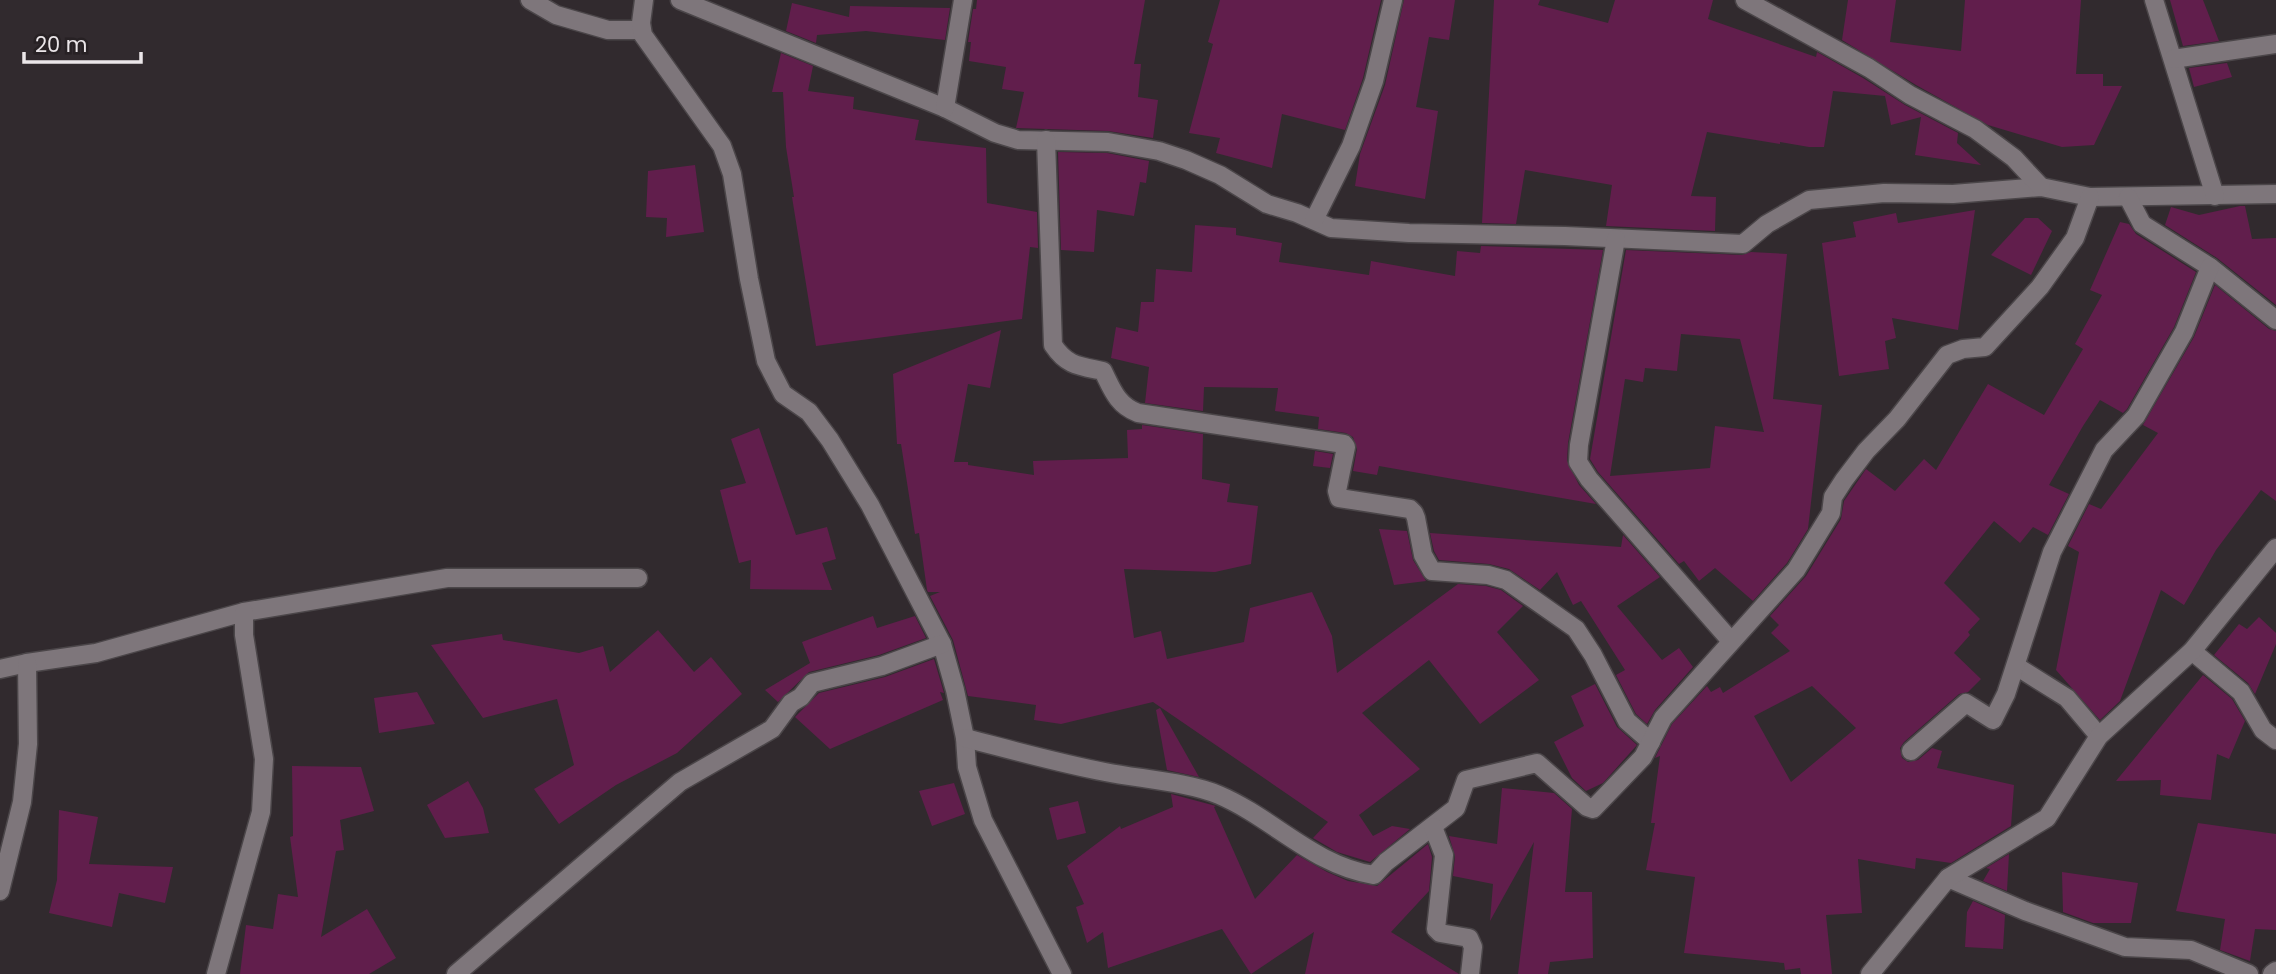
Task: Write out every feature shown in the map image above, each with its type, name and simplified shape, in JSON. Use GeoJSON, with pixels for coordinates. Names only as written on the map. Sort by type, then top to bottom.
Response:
{"type":"FeatureCollection","features":[{"type":"Feature","properties":{"kind":"street"},"geometry":{"type":"LineString","coordinates":[[530,0],[556,15],[608,30],[641,30]]}},
{"type":"Feature","properties":{"kind":"street"},"geometry":{"type":"LineString","coordinates":[[644,0],[641,30],[723,146],[732,174],[766,361],[783,394],[809,412],[830,440],[870,505],[942,644],[956,690],[965,738],[967,767],[983,820],[1062,974]]}},
{"type":"Feature","properties":{"kind":"street"},"geometry":{"type":"LineString","coordinates":[[680,0],[945,108],[995,133],[1018,140],[1108,142],[1158,151],[1220,175],[1267,204],[1331,228],[1743,244],[1767,224],[1809,200],[1884,193],[1953,194],[2041,187],[2090,197],[2276,194]]}},
{"type":"Feature","properties":{"kind":"street"},"geometry":{"type":"LineString","coordinates":[[945,108],[963,0]]}},
{"type":"Feature","properties":{"kind":"street"},"geometry":{"type":"LineString","coordinates":[[1314,220],[1351,146],[1374,81],[1393,0]]}},
{"type":"Feature","properties":{"kind":"street"},"geometry":{"type":"LineString","coordinates":[[1745,0],[1870,68],[1910,95],[1975,129],[2014,158],[2041,187]]}},
{"type":"Feature","properties":{"kind":"street"},"geometry":{"type":"LineString","coordinates":[[2154,0],[2215,196]]}},
{"type":"Feature","properties":{"kind":"street"},"geometry":{"type":"LineString","coordinates":[[2173,59],[2276,44]]}},
{"type":"Feature","properties":{"kind":"street"},"geometry":{"type":"LineString","coordinates":[[1046,140],[1053,345],[1062,359],[1076,366],[1102,370],[1125,408],[1138,413],[1344,444],[1337,491],[1339,498],[1410,509],[1416,518],[1423,555],[1432,571],[1488,575],[1506,580],[1576,629],[1593,655],[1627,721],[1651,742]]}},
{"type":"Feature","properties":{"kind":"street"},"geometry":{"type":"LineString","coordinates":[[965,738],[1102,771],[1217,794],[1306,849],[1350,872],[1374,875],[1386,862],[1456,808],[1466,780],[1537,763],[1587,807],[1593,809],[1643,757],[1662,718],[1796,570],[1831,513],[1833,497],[1844,480],[1866,451],[1897,419],[1947,355],[1963,349],[1985,347],[2040,288],[2075,238],[2090,197]]}},
{"type":"Feature","properties":{"kind":"street"},"geometry":{"type":"LineString","coordinates":[[2128,197],[2142,224],[2210,267],[2276,320]]}},
{"type":"Feature","properties":{"kind":"street"},"geometry":{"type":"LineString","coordinates":[[1616,239],[1578,462],[1731,640]]}},
{"type":"Feature","properties":{"kind":"street"},"geometry":{"type":"LineString","coordinates":[[1912,751],[1966,703],[1993,720],[2016,666],[2052,552],[2104,450],[2136,416],[2184,332],[2210,267]]}},
{"type":"Feature","properties":{"kind":"street"},"geometry":{"type":"LineString","coordinates":[[1870,974],[1948,878],[2047,818],[2099,736],[2192,651],[2276,548]]}},
{"type":"Feature","properties":{"kind":"street"},"geometry":{"type":"LineString","coordinates":[[0,669],[96,653],[244,612],[447,578],[638,578]]}},
{"type":"Feature","properties":{"kind":"street"},"geometry":{"type":"LineString","coordinates":[[216,974],[261,812],[264,759],[244,635],[244,612]]}},
{"type":"Feature","properties":{"kind":"street"},"geometry":{"type":"LineString","coordinates":[[456,974],[680,782],[772,729],[791,703],[801,697],[812,682],[882,666],[942,644]]}},
{"type":"Feature","properties":{"kind":"street"},"geometry":{"type":"LineString","coordinates":[[2192,651],[2241,692],[2263,730],[2276,740]]}},
{"type":"Feature","properties":{"kind":"street"},"geometry":{"type":"LineString","coordinates":[[0,891],[22,802],[28,744],[27,663]]}},
{"type":"Feature","properties":{"kind":"street"},"geometry":{"type":"LineString","coordinates":[[2016,666],[2067,698],[2099,736]]}},
{"type":"Feature","properties":{"kind":"street"},"geometry":{"type":"LineString","coordinates":[[1433,827],[1444,855],[1435,924],[1440,933],[1469,938],[1473,947],[1470,974]]}},
{"type":"Feature","properties":{"kind":"street"},"geometry":{"type":"LineString","coordinates":[[1948,878],[2025,911],[2125,947],[2191,950],[2249,974]]}},
{"type":"Feature","properties":{"kind":"building"},"geometry":{"type":"Polygon","coordinates":[[[977,0],[1145,0],[1134,64],[1141,64],[1138,97],[1158,100],[1153,138],[1108,131],[1016,128],[1024,92],[1002,89],[1006,67],[969,61],[971,42],[968,42],[977,0]]]}},
{"type":"Feature","properties":{"kind":"building"},"geometry":{"type":"Polygon","coordinates":[[[1220,0],[1381,0],[1363,78],[1345,130],[1282,114],[1272,168],[1216,153],[1220,138],[1189,133],[1213,44],[1208,42],[1220,0]]]}},
{"type":"Feature","properties":{"kind":"building"},"geometry":{"type":"Polygon","coordinates":[[[1404,0],[1455,0],[1449,40],[1429,37],[1416,107],[1438,111],[1425,199],[1355,186],[1360,154],[1385,85],[1404,0]]]}},
{"type":"Feature","properties":{"kind":"building"},"geometry":{"type":"Polygon","coordinates":[[[1494,0],[1540,0],[1538,5],[1608,23],[1615,0],[1713,0],[1708,19],[1816,57],[1817,52],[1905,105],[1958,133],[1957,143],[1981,165],[1915,155],[1921,117],[1891,125],[1885,96],[1833,91],[1824,147],[1780,144],[1707,132],[1691,196],[1716,197],[1715,231],[1606,226],[1612,185],[1525,170],[1516,224],[1482,223],[1494,0]]]}},
{"type":"Feature","properties":{"kind":"building"},"geometry":{"type":"Polygon","coordinates":[[[1848,0],[1896,0],[1890,42],[1961,51],[1965,0],[2081,0],[2076,74],[2103,74],[2103,86],[2122,86],[2094,145],[2062,147],[1988,125],[1842,40],[1848,0]]]}},
{"type":"Feature","properties":{"kind":"building"},"geometry":{"type":"Polygon","coordinates":[[[2170,0],[2203,0],[2219,41],[2183,46],[2170,0]]]}},
{"type":"Feature","properties":{"kind":"building"},"geometry":{"type":"Polygon","coordinates":[[[792,3],[849,17],[850,6],[950,8],[945,40],[866,31],[817,35],[816,43],[786,31],[792,3]]]}},
{"type":"Feature","properties":{"kind":"building"},"geometry":{"type":"Polygon","coordinates":[[[781,53],[813,66],[808,91],[854,97],[853,109],[919,120],[915,140],[986,148],[987,203],[1037,212],[1038,248],[1030,247],[1022,319],[816,346],[792,197],[783,92],[772,92],[781,53]]]}},
{"type":"Feature","properties":{"kind":"building"},"geometry":{"type":"Polygon","coordinates":[[[2227,63],[2232,77],[2194,87],[2189,68],[2227,63]]]}},
{"type":"Feature","properties":{"kind":"building"},"geometry":{"type":"Polygon","coordinates":[[[1058,152],[1107,153],[1149,161],[1146,183],[1140,182],[1134,216],[1097,210],[1094,252],[1061,250],[1058,152]]]}},
{"type":"Feature","properties":{"kind":"building"},"geometry":{"type":"Polygon","coordinates":[[[695,165],[704,232],[666,237],[667,218],[646,217],[648,171],[695,165]]]}},
{"type":"Feature","properties":{"kind":"building"},"geometry":{"type":"Polygon","coordinates":[[[2245,206],[2252,239],[2276,238],[2276,305],[2217,258],[2165,225],[2171,207],[2199,215],[2245,206]]]}},
{"type":"Feature","properties":{"kind":"building"},"geometry":{"type":"Polygon","coordinates":[[[1975,210],[1958,330],[1892,318],[1896,338],[1885,341],[1889,369],[1839,376],[1822,243],[1856,237],[1853,222],[1896,213],[1898,223],[1975,210]]]}},
{"type":"Feature","properties":{"kind":"building"},"geometry":{"type":"Polygon","coordinates":[[[2025,218],[2038,218],[2052,231],[2031,275],[1991,255],[2025,218]]]}},
{"type":"Feature","properties":{"kind":"building"},"geometry":{"type":"Polygon","coordinates":[[[2120,222],[2129,224],[2136,234],[2196,272],[2174,327],[2127,409],[2123,413],[2100,400],[2049,485],[2069,494],[2048,535],[2033,527],[2020,543],[1994,521],[1944,583],[1980,619],[1954,653],[1981,679],[1968,692],[1959,694],[1900,748],[1902,758],[1908,762],[1918,760],[1932,748],[1942,751],[1937,768],[2014,785],[2011,826],[1951,863],[1916,858],[1915,869],[1858,859],[1862,913],[1826,915],[1832,974],[1801,974],[1800,968],[1785,970],[1784,963],[1684,953],[1695,877],[1646,870],[1655,823],[1651,823],[1660,756],[1655,758],[1672,724],[1707,686],[1711,692],[1720,687],[1723,693],[1790,651],[1771,633],[1779,625],[1770,616],[1806,576],[1841,519],[1844,501],[1866,469],[1895,491],[1924,459],[1936,470],[1988,384],[2044,415],[2083,349],[2075,344],[2102,295],[2090,290],[2120,222]],[[1812,686],[1754,716],[1791,782],[1856,728],[1812,686]]]}},
{"type":"Feature","properties":{"kind":"building"},"geometry":{"type":"Polygon","coordinates":[[[1195,225],[1236,228],[1236,235],[1282,243],[1279,262],[1369,275],[1371,261],[1455,276],[1457,251],[1480,253],[1481,246],[1603,250],[1567,461],[1579,485],[1596,504],[1379,466],[1377,475],[1353,471],[1357,449],[1353,437],[1346,433],[1318,429],[1319,417],[1275,411],[1278,388],[1204,387],[1203,411],[1145,403],[1149,367],[1111,358],[1116,327],[1138,332],[1141,302],[1154,302],[1156,269],[1192,272],[1195,225]]]}},
{"type":"Feature","properties":{"kind":"building"},"geometry":{"type":"Polygon","coordinates":[[[1626,250],[1742,255],[1751,252],[1787,254],[1773,399],[1822,405],[1808,529],[1787,563],[1753,601],[1715,568],[1699,581],[1684,561],[1679,564],[1598,472],[1590,459],[1626,250]],[[1681,334],[1677,371],[1645,368],[1643,382],[1625,379],[1610,476],[1710,468],[1715,426],[1764,432],[1740,339],[1681,334]]]}},
{"type":"Feature","properties":{"kind":"building"},"geometry":{"type":"Polygon","coordinates":[[[2215,285],[2269,329],[2276,331],[2276,501],[2261,490],[2216,550],[2184,605],[2161,590],[2120,701],[2100,720],[2056,670],[2079,552],[2068,546],[2089,504],[2101,509],[2158,433],[2143,425],[2194,337],[2215,285]]]}},
{"type":"Feature","properties":{"kind":"building"},"geometry":{"type":"Polygon","coordinates":[[[1001,330],[990,388],[968,384],[954,462],[968,462],[968,465],[1034,475],[1033,461],[1128,458],[1127,430],[1142,429],[1142,425],[1203,434],[1202,479],[1230,484],[1227,502],[1258,506],[1251,564],[1215,572],[1124,569],[1134,638],[1161,631],[1167,659],[1244,642],[1250,608],[1312,592],[1332,636],[1337,673],[1458,584],[1501,590],[1523,606],[1497,632],[1539,680],[1480,724],[1429,660],[1362,713],[1420,769],[1359,815],[1373,836],[1392,826],[1410,829],[1370,862],[1337,852],[1313,838],[1328,822],[1153,702],[1061,724],[1034,720],[1036,705],[968,696],[953,640],[930,596],[940,592],[927,590],[919,533],[915,534],[901,444],[897,444],[893,374],[1001,330]]]}},
{"type":"Feature","properties":{"kind":"building"},"geometry":{"type":"Polygon","coordinates":[[[759,428],[796,535],[827,527],[836,559],[822,563],[832,590],[750,589],[751,560],[739,563],[720,490],[746,483],[731,439],[759,428]]]}},
{"type":"Feature","properties":{"kind":"building"},"geometry":{"type":"Polygon","coordinates":[[[1315,451],[1333,454],[1330,468],[1313,466],[1315,451]]]}},
{"type":"Feature","properties":{"kind":"building"},"geometry":{"type":"Polygon","coordinates":[[[1379,529],[1407,531],[1413,560],[1426,581],[1394,585],[1379,529]]]}},
{"type":"Feature","properties":{"kind":"building"},"geometry":{"type":"Polygon","coordinates":[[[1430,533],[1621,547],[1623,535],[1660,577],[1617,606],[1662,660],[1679,648],[1693,667],[1655,710],[1647,724],[1636,714],[1616,675],[1625,670],[1581,601],[1573,605],[1557,572],[1540,590],[1509,569],[1489,564],[1439,560],[1430,533]]]}},
{"type":"Feature","properties":{"kind":"building"},"geometry":{"type":"Polygon","coordinates":[[[873,616],[877,628],[915,616],[926,638],[879,655],[809,672],[778,702],[765,690],[810,663],[802,642],[873,616]]]}},
{"type":"Feature","properties":{"kind":"building"},"geometry":{"type":"Polygon","coordinates":[[[2259,617],[2276,633],[2276,644],[2255,694],[2248,683],[2214,655],[2239,624],[2247,629],[2259,617]]]}},
{"type":"Feature","properties":{"kind":"building"},"geometry":{"type":"Polygon","coordinates":[[[658,630],[694,672],[711,657],[742,694],[677,753],[616,785],[559,824],[534,789],[574,765],[557,699],[483,718],[431,645],[502,634],[503,640],[579,653],[603,646],[610,672],[658,630]]]}},
{"type":"Feature","properties":{"kind":"building"},"geometry":{"type":"Polygon","coordinates":[[[934,659],[944,693],[940,692],[943,700],[830,749],[795,717],[819,693],[885,677],[934,659]]]}},
{"type":"Feature","properties":{"kind":"building"},"geometry":{"type":"Polygon","coordinates":[[[2203,675],[2232,699],[2245,721],[2229,759],[2217,754],[2211,800],[2160,795],[2161,780],[2116,781],[2203,675]]]}},
{"type":"Feature","properties":{"kind":"building"},"geometry":{"type":"Polygon","coordinates":[[[1595,684],[1617,727],[1637,745],[1603,783],[1586,791],[1572,778],[1554,742],[1584,726],[1571,696],[1595,684]]]}},
{"type":"Feature","properties":{"kind":"building"},"geometry":{"type":"Polygon","coordinates":[[[417,692],[435,724],[379,733],[374,698],[417,692]]]}},
{"type":"Feature","properties":{"kind":"building"},"geometry":{"type":"Polygon","coordinates":[[[1160,708],[1199,777],[1167,770],[1156,710],[1160,708]]]}},
{"type":"Feature","properties":{"kind":"building"},"geometry":{"type":"Polygon","coordinates":[[[292,766],[361,767],[374,811],[340,820],[344,850],[336,851],[321,937],[367,909],[396,958],[369,974],[240,974],[246,925],[273,929],[278,894],[298,897],[290,837],[293,836],[292,766]]]}},
{"type":"Feature","properties":{"kind":"building"},"geometry":{"type":"Polygon","coordinates":[[[468,781],[483,808],[489,833],[445,838],[427,805],[468,781]]]}},
{"type":"Feature","properties":{"kind":"building"},"geometry":{"type":"Polygon","coordinates":[[[954,783],[965,814],[932,826],[919,791],[954,783]]]}},
{"type":"Feature","properties":{"kind":"building"},"geometry":{"type":"Polygon","coordinates":[[[1502,788],[1554,793],[1572,809],[1565,892],[1592,892],[1593,958],[1550,962],[1548,974],[1518,974],[1534,842],[1490,921],[1493,884],[1453,876],[1455,856],[1449,836],[1497,844],[1502,788]]]}},
{"type":"Feature","properties":{"kind":"building"},"geometry":{"type":"Polygon","coordinates":[[[1171,794],[1216,806],[1214,807],[1255,899],[1297,855],[1348,881],[1377,886],[1428,844],[1432,857],[1429,891],[1391,932],[1459,974],[1305,974],[1314,932],[1251,974],[1222,929],[1108,968],[1103,932],[1087,943],[1076,907],[1084,904],[1067,866],[1120,826],[1121,829],[1173,807],[1171,794]]]}},
{"type":"Feature","properties":{"kind":"building"},"geometry":{"type":"Polygon","coordinates":[[[1078,801],[1086,833],[1057,840],[1049,808],[1078,801]]]}},
{"type":"Feature","properties":{"kind":"building"},"geometry":{"type":"Polygon","coordinates":[[[59,810],[98,817],[89,864],[173,867],[165,903],[119,893],[112,927],[49,913],[57,880],[59,810]]]}},
{"type":"Feature","properties":{"kind":"building"},"geometry":{"type":"Polygon","coordinates":[[[2198,823],[2276,834],[2276,930],[2255,929],[2250,961],[2220,950],[2225,919],[2176,911],[2198,823]]]}},
{"type":"Feature","properties":{"kind":"building"},"geometry":{"type":"Polygon","coordinates":[[[2009,854],[2007,891],[1983,881],[1990,869],[1986,868],[2009,854]]]}},
{"type":"Feature","properties":{"kind":"building"},"geometry":{"type":"Polygon","coordinates":[[[2062,872],[2138,883],[2131,923],[2093,923],[2063,912],[2062,872]]]}},
{"type":"Feature","properties":{"kind":"building"},"geometry":{"type":"Polygon","coordinates":[[[1973,901],[2005,915],[2003,949],[1965,947],[1967,912],[1973,901]]]}}]}
